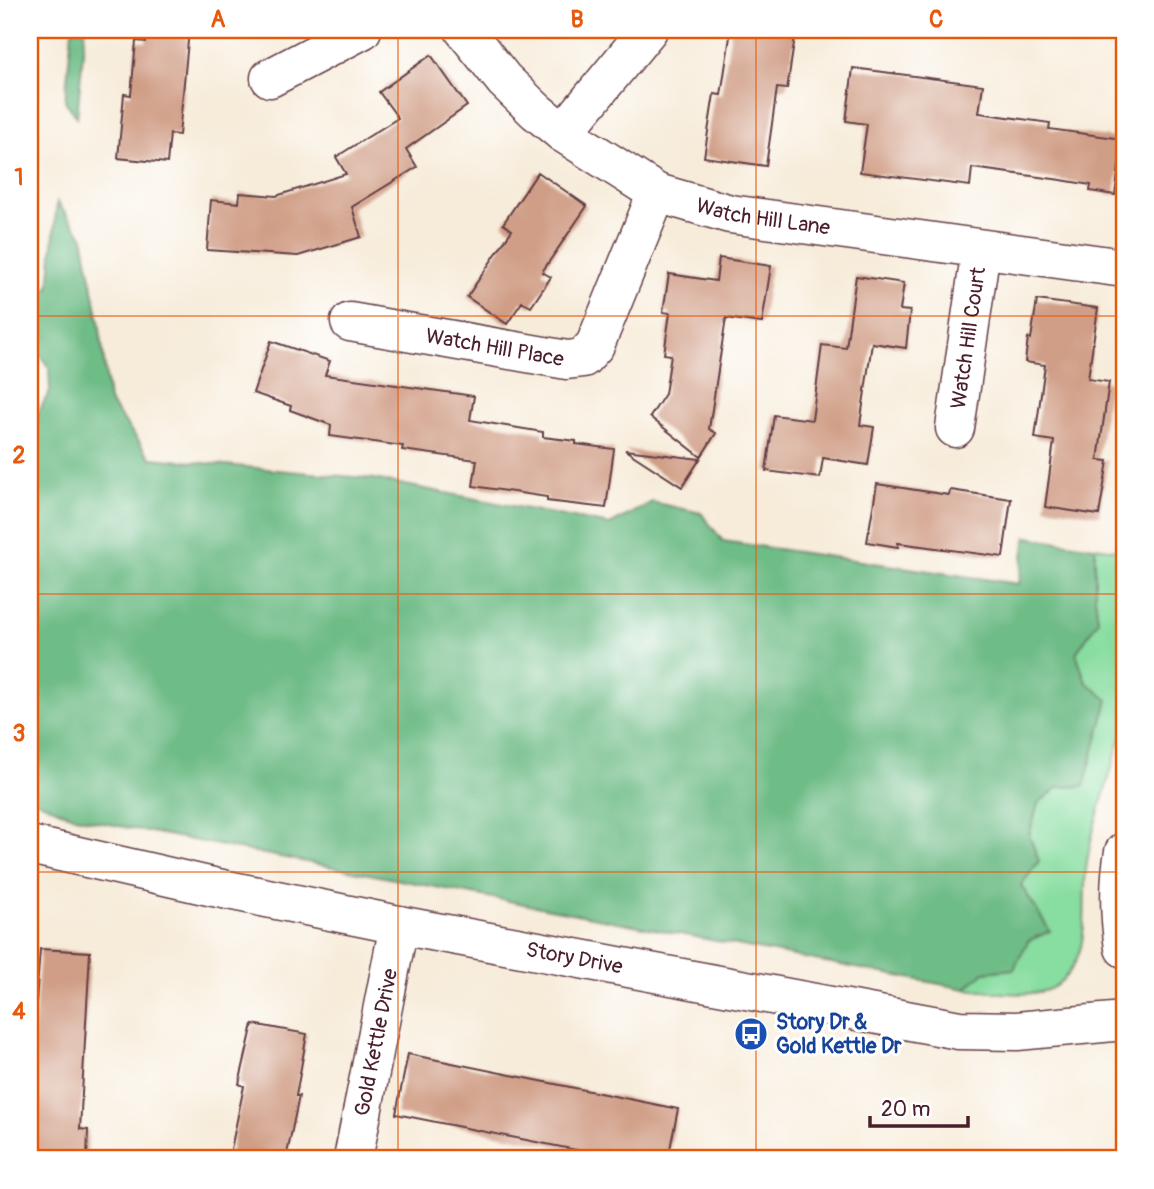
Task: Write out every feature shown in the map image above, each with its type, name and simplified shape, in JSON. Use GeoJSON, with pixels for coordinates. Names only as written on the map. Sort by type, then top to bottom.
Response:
{"type":"FeatureCollection","features":[{"type":"Feature","properties":{"kind":"street"},"geometry":{"type":"LineString","coordinates":[[271,78],[362,30]]}},
{"type":"Feature","properties":{"kind":"street","name":"Watch Hill Lane"},"geometry":{"type":"LineString","coordinates":[[464,30],[504,79],[536,111],[563,132],[657,193],[730,214],[1124,268]]}},
{"type":"Feature","properties":{"kind":"street"},"geometry":{"type":"LineString","coordinates":[[563,132],[648,30]]}},
{"type":"Feature","properties":{"kind":"street","name":"Watch Hill Place"},"geometry":{"type":"LineString","coordinates":[[351,322],[567,360],[583,358],[595,345],[657,193]]}},
{"type":"Feature","properties":{"kind":"street","name":"Watch Hill Court"},"geometry":{"type":"LineString","coordinates":[[955,428],[981,249]]}},
{"type":"Feature","properties":{"kind":"street","name":"Story Drive"},"geometry":{"type":"LineString","coordinates":[[30,845],[213,887],[398,925],[959,1030],[1017,1031],[1124,1021]]}},
{"type":"Feature","properties":{"kind":"street"},"geometry":{"type":"LineString","coordinates":[[1124,852],[1118,903],[1124,948]]}},
{"type":"Feature","properties":{"kind":"street","name":"Gold Kettle Drive"},"geometry":{"type":"LineString","coordinates":[[353,1159],[398,925]]}},
{"type":"Feature","properties":{"kind":"green space"},"geometry":{"type":"Polygon","coordinates":[[[72,30],[85,30],[77,117],[65,101],[72,30]]]}},
{"type":"Feature","properties":{"kind":"green space"},"geometry":{"type":"Polygon","coordinates":[[[57,202],[83,237],[99,321],[109,401],[151,458],[374,479],[610,525],[652,502],[701,513],[723,541],[1019,584],[1026,537],[1095,547],[1098,621],[1076,653],[1086,682],[1108,700],[1084,786],[1059,787],[1038,803],[1029,835],[1039,861],[1021,885],[1050,931],[1028,941],[1014,969],[984,972],[965,989],[104,823],[75,817],[30,798],[30,516],[38,413],[50,391],[49,368],[37,350],[30,332],[30,289],[49,288],[57,202]]]}},
{"type":"Feature","properties":{"kind":"green space"},"geometry":{"type":"Polygon","coordinates":[[[1095,547],[1124,551],[1125,700],[1123,730],[1088,856],[1084,930],[1077,959],[1058,984],[1039,992],[1013,994],[965,989],[984,972],[1014,968],[1028,941],[1021,885],[1039,861],[1029,835],[1038,803],[1059,787],[1086,682],[1076,653],[1098,621],[1095,547]]]}},
{"type":"Feature","properties":{"kind":"building"},"geometry":{"type":"Polygon","coordinates":[[[147,30],[189,30],[179,135],[170,134],[167,163],[118,158],[124,94],[131,95],[136,41],[146,42],[147,30]]]}},
{"type":"Feature","properties":{"kind":"building"},"geometry":{"type":"Polygon","coordinates":[[[731,30],[796,30],[787,89],[777,88],[766,166],[704,157],[714,94],[721,95],[731,30]]]}},
{"type":"Feature","properties":{"kind":"building"},"geometry":{"type":"Polygon","coordinates":[[[431,55],[467,106],[406,149],[417,167],[352,207],[361,237],[298,256],[207,250],[211,200],[239,203],[240,193],[276,196],[346,174],[336,157],[398,118],[379,92],[431,55]]]}},
{"type":"Feature","properties":{"kind":"building"},"geometry":{"type":"Polygon","coordinates":[[[853,68],[983,85],[979,113],[1050,123],[1049,129],[1123,139],[1115,195],[1090,191],[1091,185],[972,168],[970,186],[860,172],[867,124],[846,121],[853,68]]]}},
{"type":"Feature","properties":{"kind":"building"},"geometry":{"type":"Polygon","coordinates":[[[538,172],[587,206],[542,272],[551,277],[531,307],[522,302],[507,324],[467,297],[512,230],[503,224],[538,172]]]}},
{"type":"Feature","properties":{"kind":"building"},"geometry":{"type":"Polygon","coordinates":[[[719,258],[771,266],[762,323],[726,318],[709,429],[716,433],[701,457],[650,417],[665,394],[671,355],[664,354],[670,313],[663,312],[669,274],[716,281],[719,258]]]}},
{"type":"Feature","properties":{"kind":"building"},"geometry":{"type":"Polygon","coordinates":[[[856,276],[904,283],[900,310],[910,311],[906,348],[872,343],[860,425],[874,427],[868,465],[823,458],[820,478],[766,471],[774,415],[812,420],[822,345],[846,348],[856,276]]]}},
{"type":"Feature","properties":{"kind":"building"},"geometry":{"type":"Polygon","coordinates":[[[1037,300],[1098,308],[1088,379],[1109,382],[1098,460],[1108,461],[1099,515],[1045,507],[1054,441],[1035,438],[1045,365],[1025,362],[1037,300]]]}},
{"type":"Feature","properties":{"kind":"building"},"geometry":{"type":"Polygon","coordinates":[[[271,341],[330,361],[325,375],[474,396],[470,420],[543,432],[543,437],[614,449],[606,508],[547,501],[547,497],[473,486],[477,460],[402,450],[403,446],[330,436],[331,425],[290,410],[291,406],[253,393],[271,341]]]}},
{"type":"Feature","properties":{"kind":"building"},"geometry":{"type":"Polygon","coordinates":[[[625,450],[700,459],[682,487],[625,450]]]}},
{"type":"Feature","properties":{"kind":"building"},"geometry":{"type":"Polygon","coordinates":[[[877,484],[949,495],[950,490],[1011,499],[1003,557],[898,543],[898,547],[867,542],[877,484]]]}},
{"type":"Feature","properties":{"kind":"building"},"geometry":{"type":"Polygon","coordinates":[[[40,949],[90,952],[80,1129],[88,1130],[87,1159],[33,1159],[37,1097],[33,1097],[35,1069],[31,1069],[40,949]]]}},
{"type":"Feature","properties":{"kind":"building"},"geometry":{"type":"Polygon","coordinates":[[[253,1024],[307,1034],[296,1096],[299,1096],[286,1159],[229,1159],[244,1086],[239,1084],[253,1024]]]}},
{"type":"Feature","properties":{"kind":"building"},"geometry":{"type":"Polygon","coordinates":[[[408,1054],[678,1109],[668,1159],[621,1159],[396,1114],[408,1054]]]}},
{"type":"Feature","properties":{"kind":"place","name":"Story Dr & Gold Kettle Dr"},"geometry":{"type":"Point","coordinates":[751,1034]}}]}
